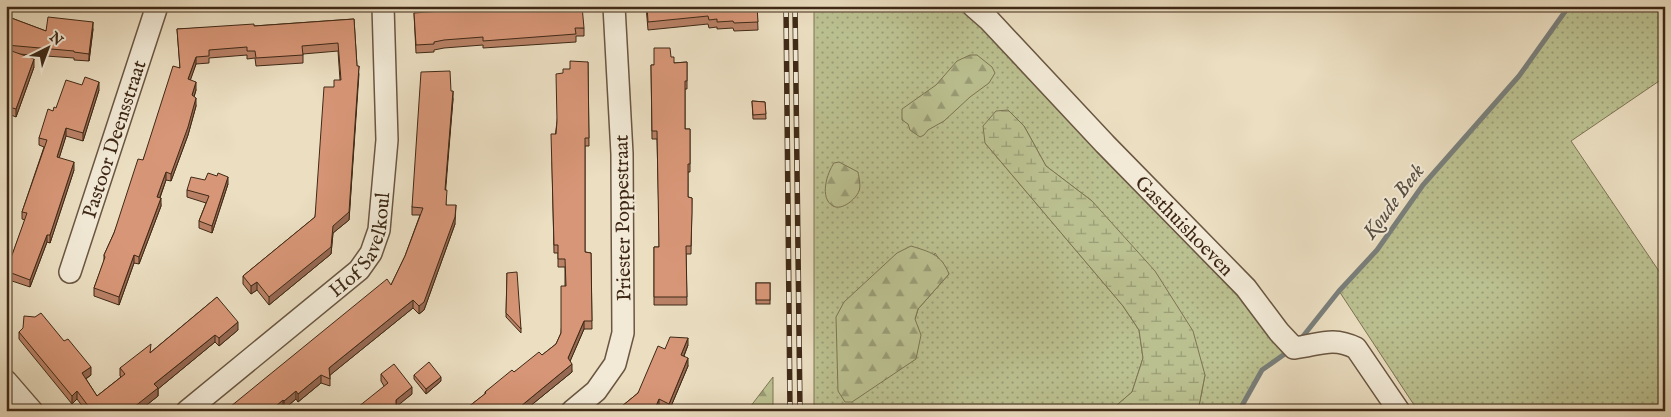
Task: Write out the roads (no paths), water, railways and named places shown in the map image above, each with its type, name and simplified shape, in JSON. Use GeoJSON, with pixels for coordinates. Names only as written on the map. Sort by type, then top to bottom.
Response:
{"type":"FeatureCollection","features":[{"type":"Feature","properties":{"kind":"street","name":"Pastoor Deensstraat"},"geometry":{"type":"LineString","coordinates":[[70,272],[157,6]]}},
{"type":"Feature","properties":{"kind":"street","name":"Hof Savelkoul"},"geometry":{"type":"LineString","coordinates":[[187,411],[358,270],[370,253],[379,230],[387,140],[383,6]]}},
{"type":"Feature","properties":{"kind":"street","name":"Priester Poppestraat"},"geometry":{"type":"LineString","coordinates":[[572,411],[596,391],[615,364],[623,333],[622,154],[614,6]]}},
{"type":"Feature","properties":{"kind":"street","name":"Gasthuishoeven"},"geometry":{"type":"LineString","coordinates":[[973,6],[989,20],[1105,144],[1246,288],[1294,348],[1334,341],[1356,348],[1399,411]]}},
{"type":"Feature","properties":{"kind":"street"},"geometry":{"type":"LineString","coordinates":[[6,381],[32,411]]}},
{"type":"Feature","properties":{"kind":"waterway","name":"Koude Beek"},"geometry":{"type":"LineString","coordinates":[[1300,340],[1339,291],[1377,250],[1423,185],[1519,76],[1569,6]]}},
{"type":"Feature","properties":{"kind":"waterway","name":"Koude Beek"},"geometry":{"type":"LineString","coordinates":[[1239,411],[1262,370],[1289,351]]}},
{"type":"Feature","properties":{"kind":"railway"},"geometry":{"type":"LineString","coordinates":[[786,6],[790,411]]}},
{"type":"Feature","properties":{"kind":"railway"},"geometry":{"type":"LineString","coordinates":[[795,6],[800,411]]}}]}
